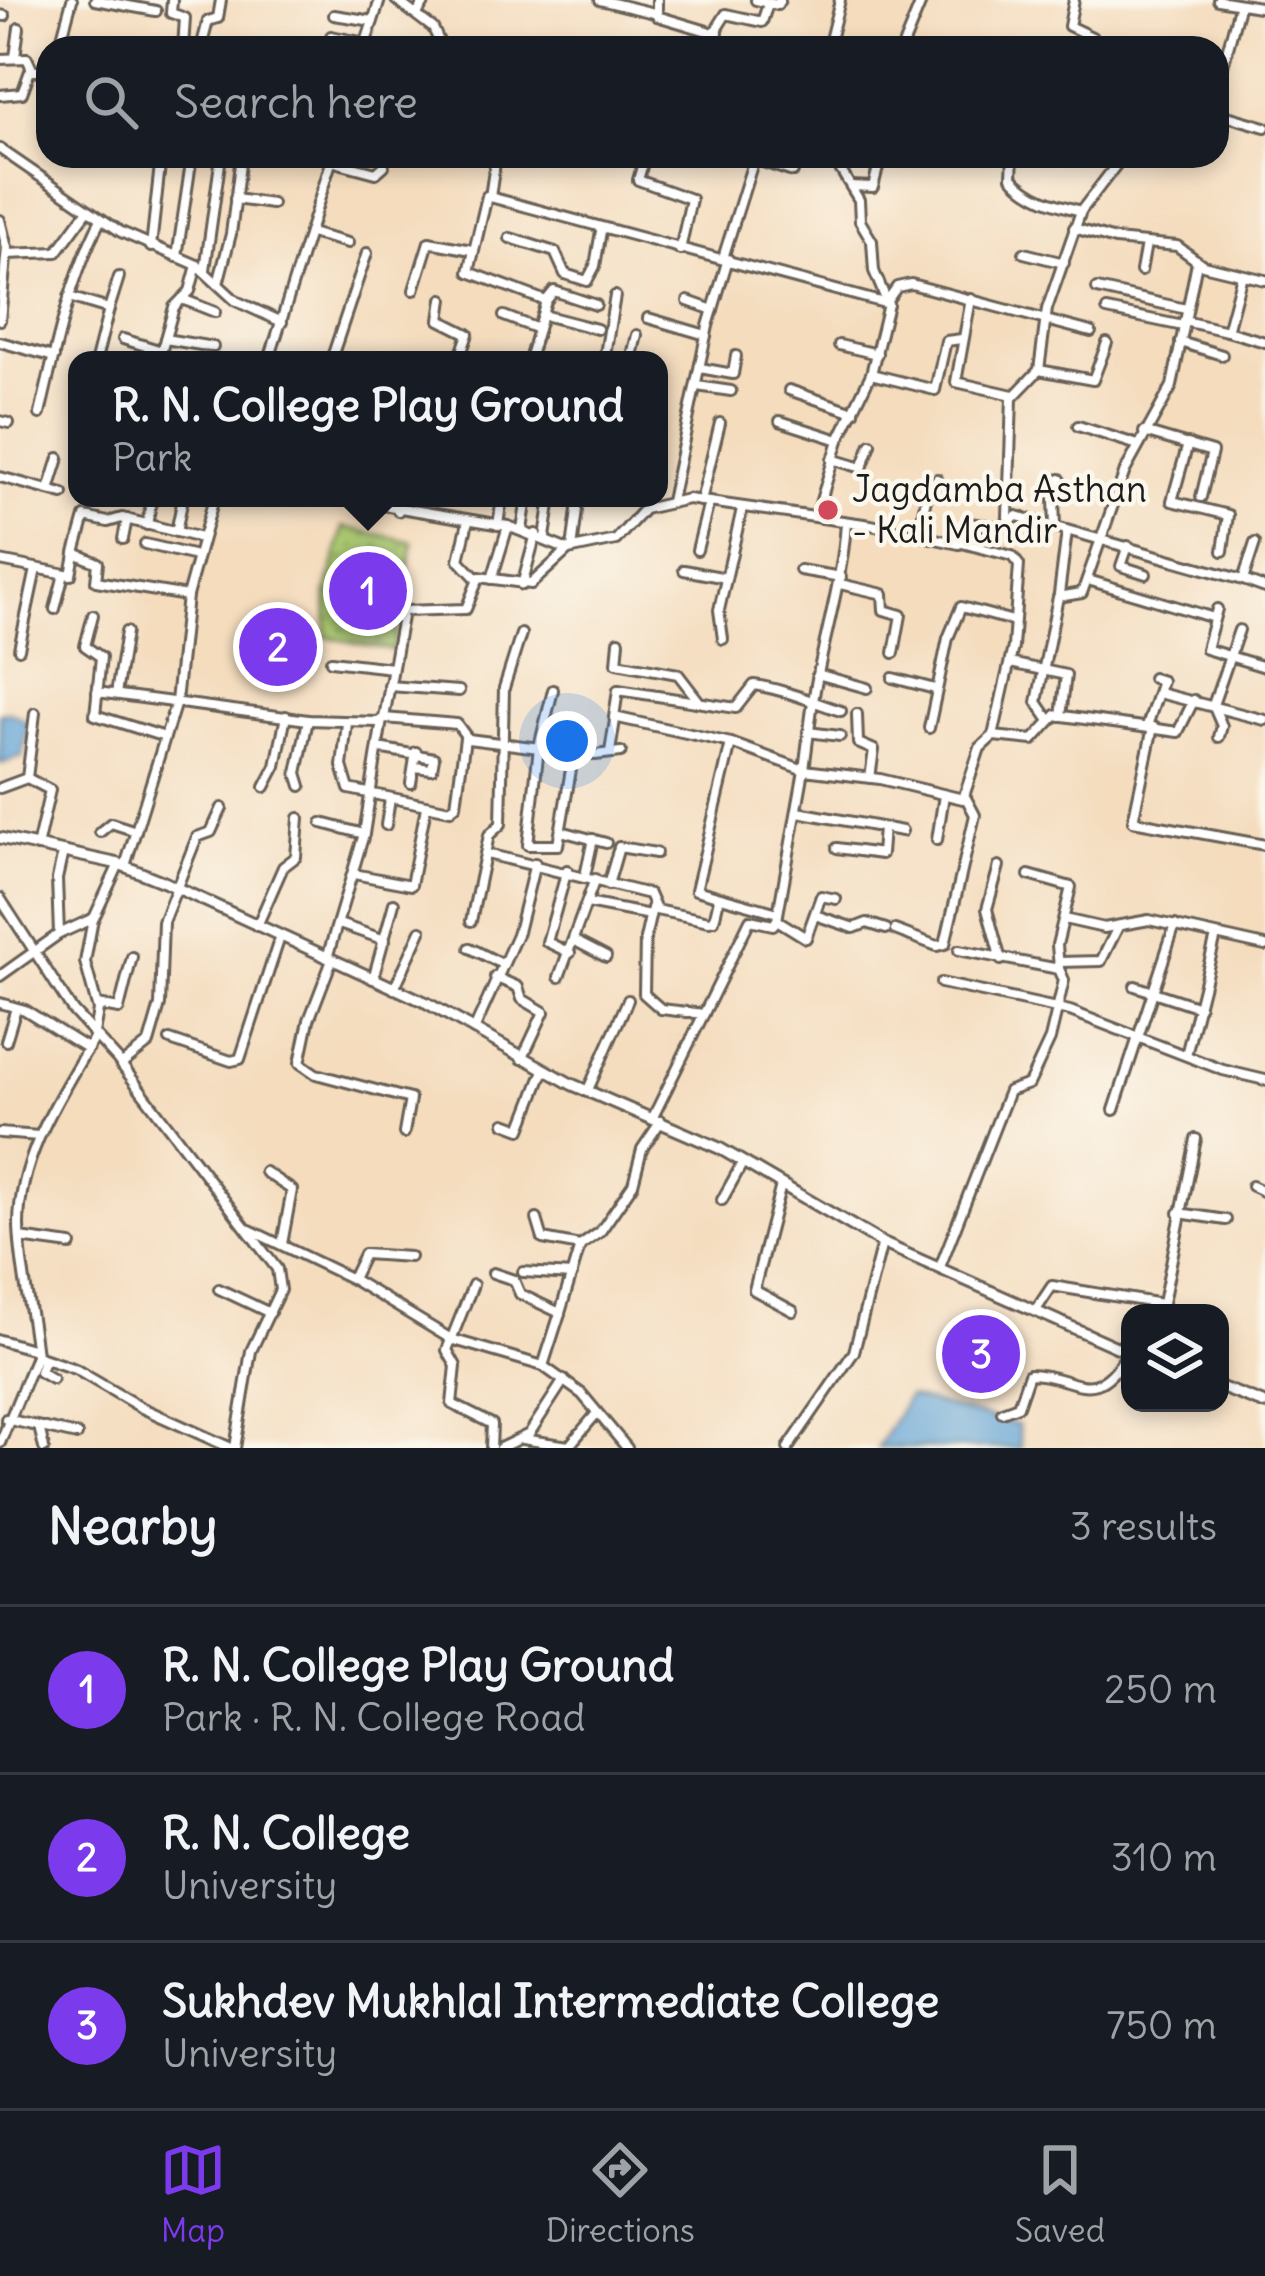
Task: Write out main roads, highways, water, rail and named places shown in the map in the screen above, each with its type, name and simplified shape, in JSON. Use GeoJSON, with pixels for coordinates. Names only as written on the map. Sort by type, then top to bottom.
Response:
{"type":"FeatureCollection","features":[{"type":"Feature","properties":{"kind":"main road"},"geometry":{"type":"LineString","coordinates":[[0,838],[122,865],[179,889],[394,989],[587,1092],[657,1119],[743,1162],[882,1243],[1121,1348]]}},
{"type":"Feature","properties":{"kind":"main road"},"geometry":{"type":"LineString","coordinates":[[1229,1390],[1265,1404]]}},
{"type":"Feature","properties":{"kind":"water"},"geometry":{"type":"Polygon","coordinates":[[[10,712],[29,723],[22,757],[0,764],[0,713],[10,712]]]}},
{"type":"Feature","properties":{"kind":"water"},"geometry":{"type":"Polygon","coordinates":[[[908,1396],[1018,1425],[1021,1448],[877,1448],[908,1396]]]}},
{"type":"Feature","properties":{"kind":"place","name":"Jagdamba Asthan - Kali Mandir"},"geometry":{"type":"Point","coordinates":[828,510]}},
{"type":"Feature","properties":{"kind":"place","name":"R. N. College Play Ground"},"geometry":{"type":"Point","coordinates":[368,591]}},
{"type":"Feature","properties":{"kind":"place","name":"R. N. College"},"geometry":{"type":"Point","coordinates":[278,647]}},
{"type":"Feature","properties":{"kind":"place","name":"Sukhdev Mukhlal Intermediate College"},"geometry":{"type":"Point","coordinates":[981,1354]}}]}
